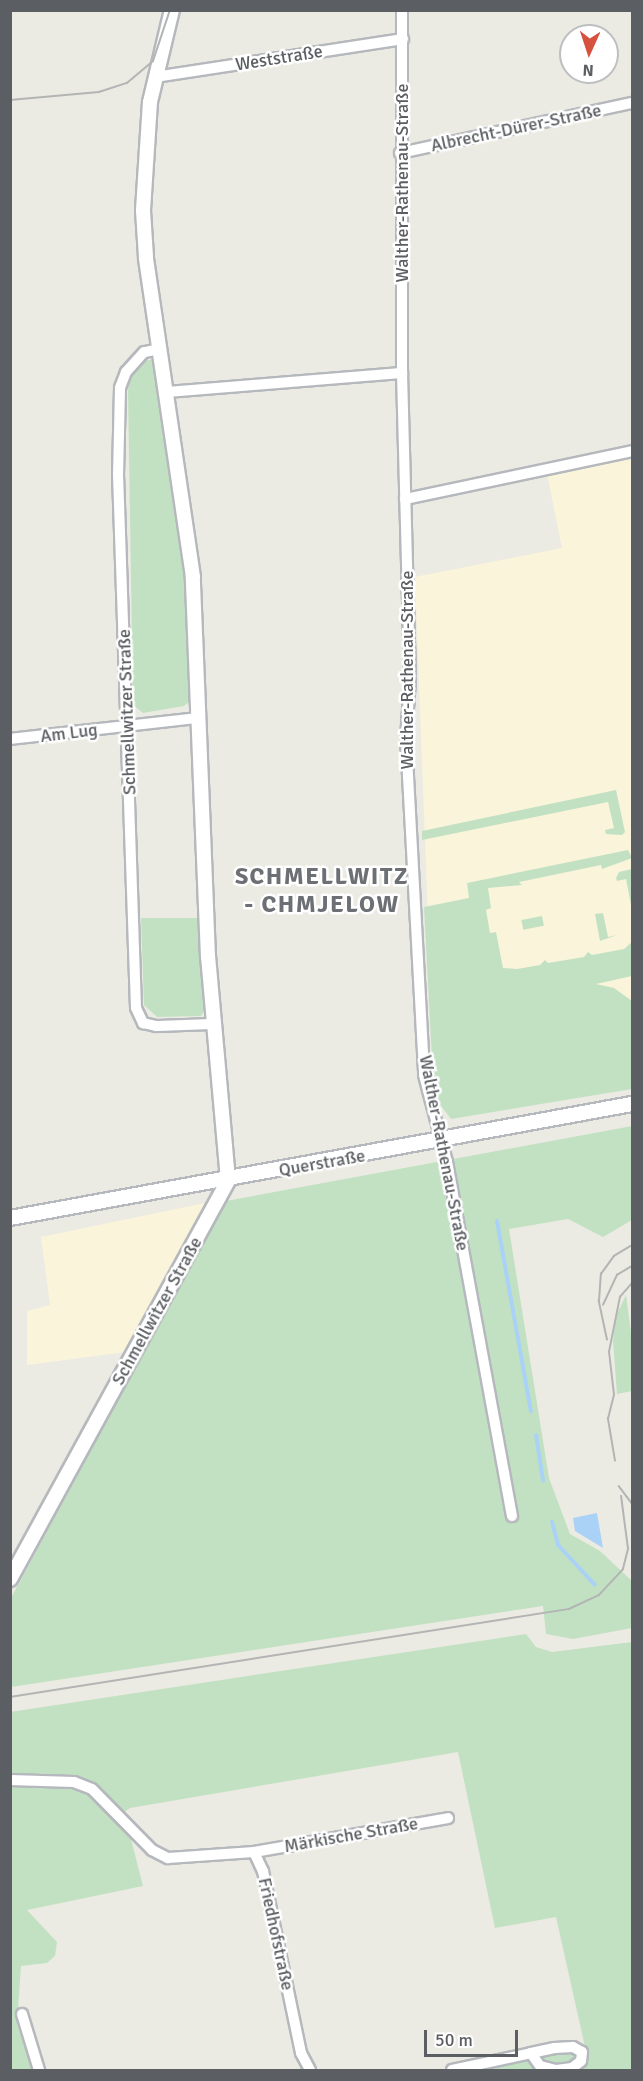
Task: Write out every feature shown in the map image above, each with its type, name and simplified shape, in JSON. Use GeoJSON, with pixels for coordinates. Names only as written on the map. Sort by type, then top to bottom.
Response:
{"type":"FeatureCollection","features":[{"type":"Feature","properties":{"kind":"street"},"geometry":{"type":"LineString","coordinates":[[172,10],[155,77],[145,155],[143,210],[160,349],[193,577],[213,1024],[228,1180]]}},
{"type":"Feature","properties":{"kind":"street","name":"Walther-Rathenau-Straße"},"geometry":{"type":"LineString","coordinates":[[402,10],[400,153],[402,373],[410,680],[407,762],[424,1075],[441,1141],[512,1516]]}},
{"type":"Feature","properties":{"kind":"street","name":"Weststraße"},"geometry":{"type":"LineString","coordinates":[[155,77],[403,39]]}},
{"type":"Feature","properties":{"kind":"street","name":"Albrecht-Dürer-Straße"},"geometry":{"type":"LineString","coordinates":[[400,153],[633,103]]}},
{"type":"Feature","properties":{"kind":"street","name":"Schmellwitzer Straße"},"geometry":{"type":"LineString","coordinates":[[160,349],[144,352],[126,372],[120,388],[118,474],[137,1015],[143,1023],[156,1026],[213,1024]]}},
{"type":"Feature","properties":{"kind":"street"},"geometry":{"type":"LineString","coordinates":[[166,392],[402,373]]}},
{"type":"Feature","properties":{"kind":"street"},"geometry":{"type":"LineString","coordinates":[[405,499],[633,452]]}},
{"type":"Feature","properties":{"kind":"street","name":"Am Lug"},"geometry":{"type":"LineString","coordinates":[[10,739],[87,732],[128,723],[198,718]]}},
{"type":"Feature","properties":{"kind":"street","name":"Querstraße"},"geometry":{"type":"LineString","coordinates":[[10,1218],[228,1180],[633,1104]]}},
{"type":"Feature","properties":{"kind":"street","name":"Schmellwitzer Straße"},"geometry":{"type":"LineString","coordinates":[[10,1579],[228,1180]]}},
{"type":"Feature","properties":{"kind":"street"},"geometry":{"type":"LineString","coordinates":[[10,1780],[74,1782],[92,1789],[152,1850],[168,1858],[254,1852]]}},
{"type":"Feature","properties":{"kind":"street","name":"Märkische Straße"},"geometry":{"type":"LineString","coordinates":[[254,1852],[448,1818]]}},
{"type":"Feature","properties":{"kind":"street","name":"Friedhofstraße"},"geometry":{"type":"LineString","coordinates":[[254,1852],[263,1871],[301,2053],[310,2070]]}},
{"type":"Feature","properties":{"kind":"street"},"geometry":{"type":"LineString","coordinates":[[22,2014],[39,2070]]}},
{"type":"Feature","properties":{"kind":"street"},"geometry":{"type":"LineString","coordinates":[[452,2070],[531,2053]]}},
{"type":"Feature","properties":{"kind":"shaded area"},"geometry":{"type":"Polygon","coordinates":[[[632,456],[632,1088],[434,1077],[415,577],[562,548],[547,474],[632,456]]]}},
{"type":"Feature","properties":{"kind":"shaded area"},"geometry":{"type":"Polygon","coordinates":[[[205,1203],[126,1352],[27,1365],[27,1311],[50,1305],[41,1237],[205,1203]]]}},
{"type":"Feature","properties":{"kind":"green space"},"geometry":{"type":"Polygon","coordinates":[[[154,359],[186,580],[192,699],[184,706],[143,713],[133,705],[128,392],[129,376],[139,362],[154,359]]]}},
{"type":"Feature","properties":{"kind":"green space"},"geometry":{"type":"Polygon","coordinates":[[[616,790],[625,832],[622,835],[606,834],[605,830],[614,828],[608,802],[422,840],[422,831],[616,790]]]}},
{"type":"Feature","properties":{"kind":"green space"},"geometry":{"type":"Polygon","coordinates":[[[628,850],[632,858],[602,869],[601,865],[519,882],[522,885],[488,888],[491,908],[486,910],[490,933],[496,932],[503,968],[517,969],[540,965],[545,960],[548,963],[584,957],[588,952],[592,955],[624,949],[632,942],[632,976],[596,984],[614,988],[632,1001],[632,1089],[451,1119],[438,1102],[433,1078],[424,907],[469,898],[467,883],[628,850]]]}},
{"type":"Feature","properties":{"kind":"green space"},"geometry":{"type":"Polygon","coordinates":[[[632,869],[632,910],[626,879],[617,881],[616,878],[619,872],[632,869]]]}},
{"type":"Feature","properties":{"kind":"green space"},"geometry":{"type":"Polygon","coordinates":[[[603,913],[608,937],[617,935],[600,941],[595,914],[603,913]]]}},
{"type":"Feature","properties":{"kind":"green space"},"geometry":{"type":"Polygon","coordinates":[[[542,916],[544,926],[523,930],[521,920],[542,916]]]}},
{"type":"Feature","properties":{"kind":"green space"},"geometry":{"type":"Polygon","coordinates":[[[141,918],[202,918],[205,1010],[201,1016],[157,1017],[144,1005],[141,918]]]}},
{"type":"Feature","properties":{"kind":"green space"},"geometry":{"type":"Polygon","coordinates":[[[632,1126],[632,1220],[603,1237],[568,1219],[509,1229],[549,1478],[570,1534],[600,1551],[632,1581],[632,1628],[573,1639],[546,1634],[543,1606],[11,1687],[11,1598],[226,1201],[632,1126]]]}},
{"type":"Feature","properties":{"kind":"green space"},"geometry":{"type":"Polygon","coordinates":[[[626,1295],[632,1340],[632,1391],[617,1394],[613,1341],[616,1316],[626,1295]]]}},
{"type":"Feature","properties":{"kind":"green space"},"geometry":{"type":"Polygon","coordinates":[[[526,1634],[536,1647],[552,1652],[632,1642],[632,2070],[482,2070],[585,2047],[556,1917],[495,1928],[458,1752],[130,1808],[118,1817],[131,1839],[143,1886],[27,1910],[57,1942],[55,1956],[47,1963],[21,1966],[17,2024],[32,2070],[11,2070],[10,1712],[526,1634]]]}},
{"type":"Feature","properties":{"kind":"water"},"geometry":{"type":"Polygon","coordinates":[[[597,1513],[603,1548],[575,1531],[573,1518],[597,1513]]]}},
{"type":"Feature","properties":{"kind":"waterway"},"geometry":{"type":"LineString","coordinates":[[497,1221],[531,1411]]}},
{"type":"Feature","properties":{"kind":"waterway"},"geometry":{"type":"LineString","coordinates":[[536,1435],[543,1480]]}},
{"type":"Feature","properties":{"kind":"waterway"},"geometry":{"type":"LineString","coordinates":[[552,1522],[558,1545],[595,1585]]}},
{"type":"Feature","properties":{"kind":"tram line"},"geometry":{"type":"LineString","coordinates":[[10,100],[99,92],[127,83],[153,61],[170,10]]}},
{"type":"Feature","properties":{"kind":"tram line"},"geometry":{"type":"LineString","coordinates":[[607,1340],[599,1301],[601,1274],[614,1256],[632,1245]]}},
{"type":"Feature","properties":{"kind":"tram line"},"geometry":{"type":"LineString","coordinates":[[603,1305],[617,1275],[632,1266]]}},
{"type":"Feature","properties":{"kind":"tram line"},"geometry":{"type":"LineString","coordinates":[[615,1461],[608,1419],[614,1395],[609,1352],[620,1297],[632,1283]]}},
{"type":"Feature","properties":{"kind":"tram line"},"geometry":{"type":"LineString","coordinates":[[619,1486],[632,1503]]}},
{"type":"Feature","properties":{"kind":"tram line"},"geometry":{"type":"LineString","coordinates":[[10,1697],[569,1609],[599,1595],[623,1569],[628,1549],[621,1496]]}},
{"type":"Feature","properties":{"kind":"district","name":"SCHMELLWITZ - CHMJELOW"},"geometry":{"type":"Point","coordinates":[322,891]}}]}
